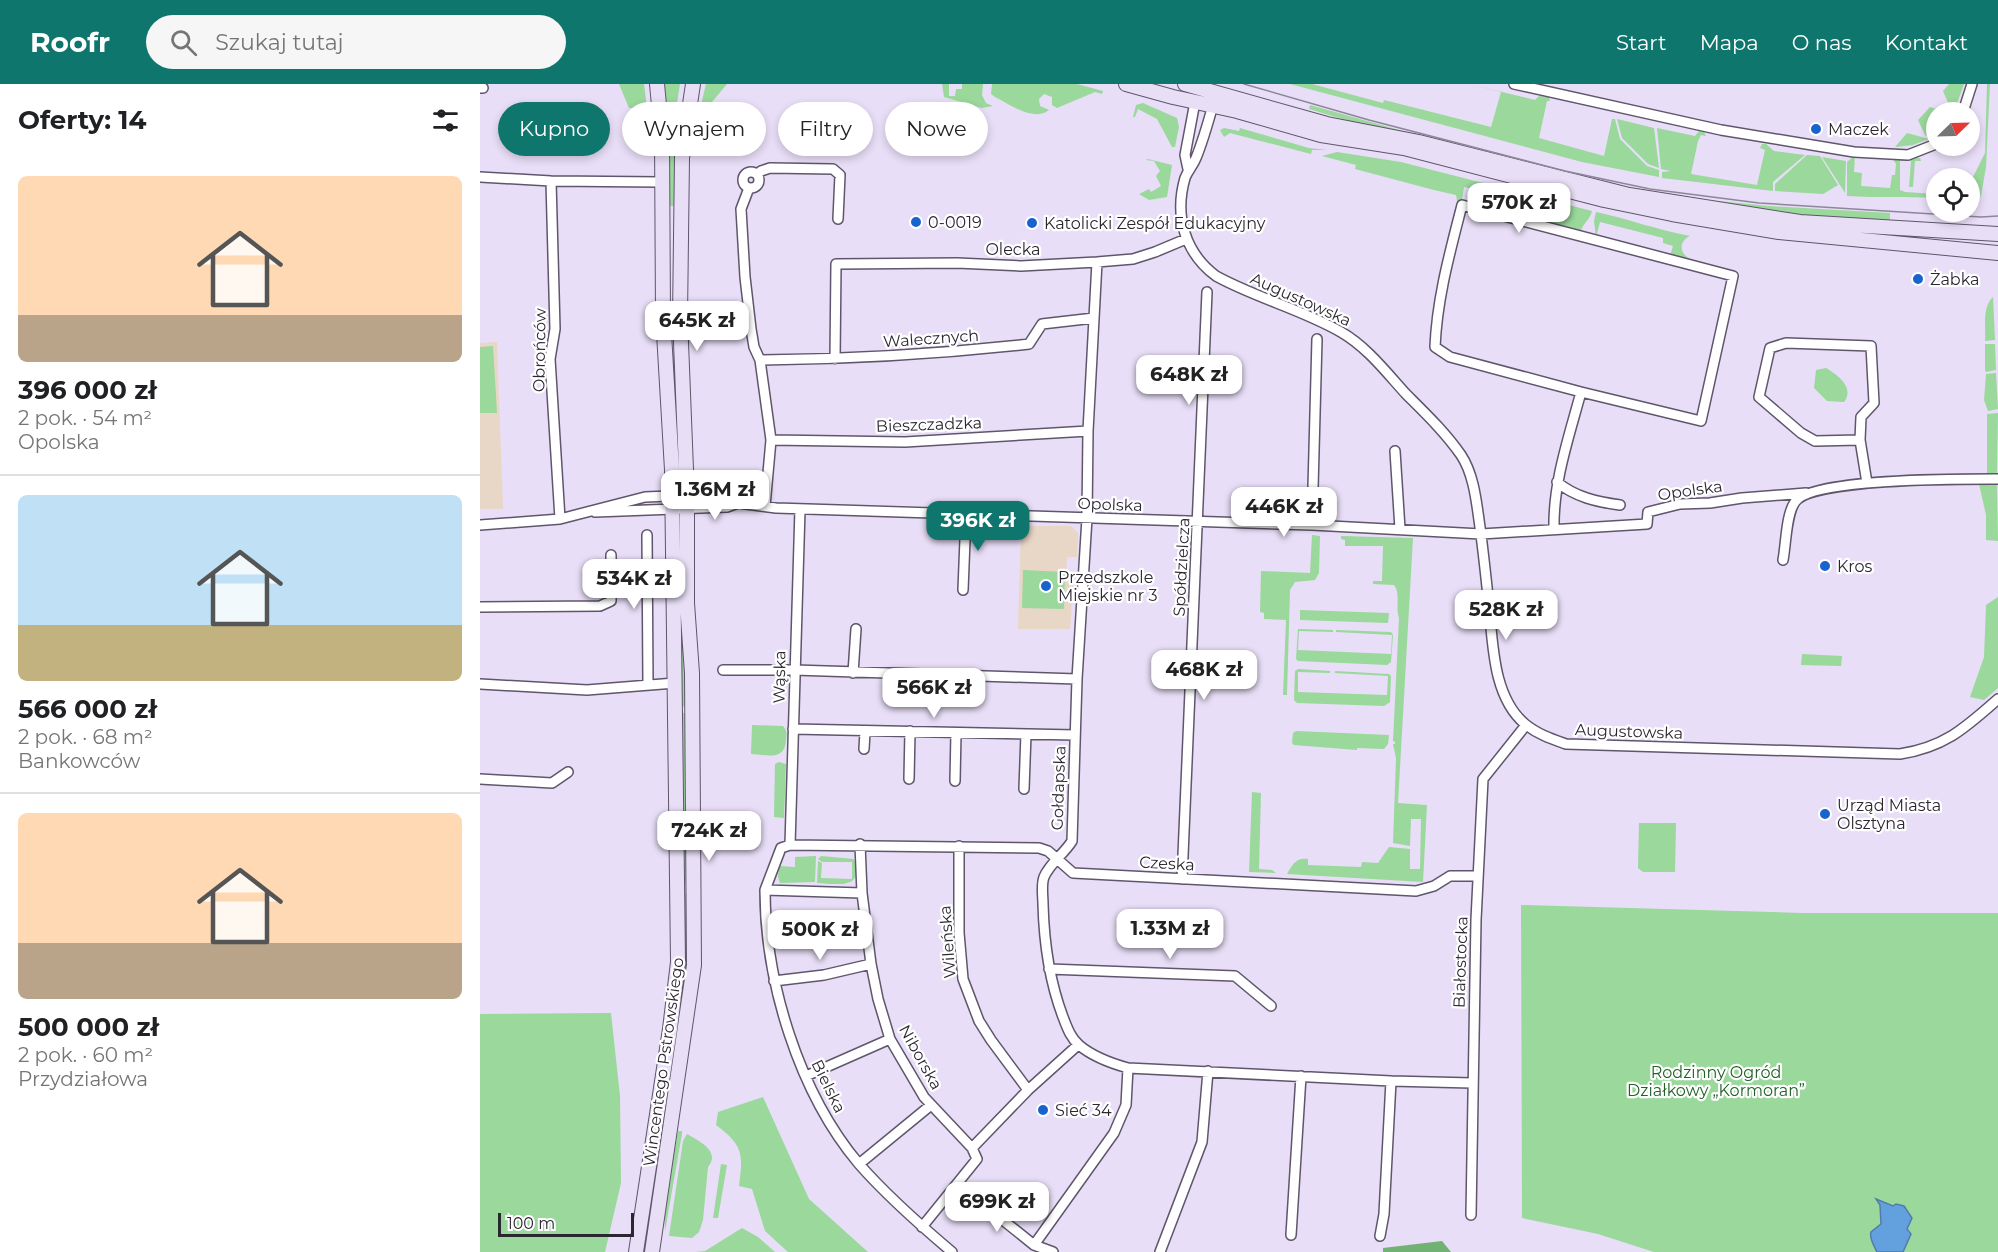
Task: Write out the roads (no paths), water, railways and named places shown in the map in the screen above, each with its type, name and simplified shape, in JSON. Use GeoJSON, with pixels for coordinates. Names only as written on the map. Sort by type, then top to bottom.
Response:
{"type":"FeatureCollection","features":[{"type":"Feature","properties":{"kind":"main road","name":"Wincentego Pstrowskiego"},"geometry":{"type":"LineString","coordinates":[[636,1252],[678,962],[672,502],[669,394],[663,316],[662,137],[657,84]]}},
{"type":"Feature","properties":{"kind":"main road","name":"Wincentego Pstrowskiego"},"geometry":{"type":"LineString","coordinates":[[652,1252],[694,965],[692,673],[687,603],[687,495],[680,317],[684,134],[693,84]]}},
{"type":"Feature","properties":{"kind":"main road"},"geometry":{"type":"LineString","coordinates":[[1126,84],[1321,135],[1404,148],[1597,198],[1672,214],[1779,232],[1998,253]]}},
{"type":"Feature","properties":{"kind":"main road"},"geometry":{"type":"LineString","coordinates":[[1185,84],[1327,124],[1419,142],[1629,195],[1800,222],[1998,234]]}},
{"type":"Feature","properties":{"kind":"main road"},"geometry":{"type":"LineString","coordinates":[[678,883],[687,888],[691,887],[694,882]]}},
{"type":"Feature","properties":{"kind":"street"},"geometry":{"type":"LineString","coordinates":[[1514,84],[1721,130],[1854,152],[1908,155],[1926,148]]}},
{"type":"Feature","properties":{"kind":"street"},"geometry":{"type":"LineString","coordinates":[[1966,102],[1972,84]]}},
{"type":"Feature","properties":{"kind":"street","name":"Augustowska"},"geometry":{"type":"LineString","coordinates":[[1188,169],[1185,155],[1195,102]]}},
{"type":"Feature","properties":{"kind":"street","name":"Augustowska"},"geometry":{"type":"LineString","coordinates":[[1213,105],[1196,160],[1188,169],[1183,187],[1181,214],[1186,239],[1198,260],[1216,276],[1340,331],[1355,341],[1370,354],[1462,456],[1473,487],[1481,534],[1494,660],[1508,701],[1526,725],[1536,732],[1566,744],[1900,753],[1918,751],[1957,735],[1998,699]]}},
{"type":"Feature","properties":{"kind":"street"},"geometry":{"type":"LineString","coordinates":[[765,506],[771,440],[760,360],[754,347],[751,329],[745,277],[741,209],[749,188],[743,182],[743,177],[750,172],[758,174],[770,168],[833,169],[840,175],[838,219]]}},
{"type":"Feature","properties":{"kind":"street"},"geometry":{"type":"LineString","coordinates":[[480,177],[551,181],[661,182]]}},
{"type":"Feature","properties":{"kind":"street","name":"Obrońców"},"geometry":{"type":"LineString","coordinates":[[551,181],[555,329],[550,359],[560,519]]}},
{"type":"Feature","properties":{"kind":"street"},"geometry":{"type":"LineString","coordinates":[[1462,205],[1733,276],[1701,421],[1581,392],[1450,357],[1435,347],[1437,312],[1443,276],[1462,205]]}},
{"type":"Feature","properties":{"kind":"street","name":"Olecka"},"geometry":{"type":"LineString","coordinates":[[835,359],[836,264],[957,263],[1021,266],[1098,262],[1133,259],[1186,239]]}},
{"type":"Feature","properties":{"kind":"street","name":"Gołdapska"},"geometry":{"type":"LineString","coordinates":[[1098,262],[1088,431],[1087,518],[1077,679],[1072,840],[1043,879],[1044,935],[1049,969],[1056,999],[1070,1034],[1078,1045],[1104,1061],[1128,1068],[1472,1083]]}},
{"type":"Feature","properties":{"kind":"street","name":"Spółdzielcza"},"geometry":{"type":"LineString","coordinates":[[1182,879],[1207,292]]}},
{"type":"Feature","properties":{"kind":"street","name":"Walecznych"},"geometry":{"type":"LineString","coordinates":[[760,360],[953,353],[1029,344],[1042,324],[1094,318]]}},
{"type":"Feature","properties":{"kind":"street"},"geometry":{"type":"LineString","coordinates":[[1312,525],[1317,339]]}},
{"type":"Feature","properties":{"kind":"street"},"geometry":{"type":"LineString","coordinates":[[1860,440],[1815,441],[1801,433],[1759,397],[1770,348],[1786,343],[1871,346],[1874,403],[1861,417],[1860,440],[1867,483]]}},
{"type":"Feature","properties":{"kind":"street"},"geometry":{"type":"LineString","coordinates":[[1554,529],[1557,482],[1581,392]]}},
{"type":"Feature","properties":{"kind":"street","name":"Bieszczadzka"},"geometry":{"type":"LineString","coordinates":[[771,440],[905,442],[1088,431]]}},
{"type":"Feature","properties":{"kind":"street"},"geometry":{"type":"LineString","coordinates":[[1395,451],[1400,529]]}},
{"type":"Feature","properties":{"kind":"street","name":"Opolska"},"geometry":{"type":"LineString","coordinates":[[672,502],[687,509],[727,507],[738,503],[800,509],[1312,525],[1481,534],[1647,524],[1648,512],[1680,504],[1806,493],[1867,483],[1998,479]]}},
{"type":"Feature","properties":{"kind":"street"},"geometry":{"type":"LineString","coordinates":[[1557,482],[1568,491],[1599,502],[1620,505]]}},
{"type":"Feature","properties":{"kind":"street"},"geometry":{"type":"LineString","coordinates":[[1783,560],[1791,510],[1795,500],[1806,493]]}},
{"type":"Feature","properties":{"kind":"street","name":"Opolska"},"geometry":{"type":"LineString","coordinates":[[672,502],[687,495],[718,494],[738,503]]}},
{"type":"Feature","properties":{"kind":"street"},"geometry":{"type":"LineString","coordinates":[[595,512],[637,498],[672,502]]}},
{"type":"Feature","properties":{"kind":"street"},"geometry":{"type":"LineString","coordinates":[[480,525],[560,519],[672,502]]}},
{"type":"Feature","properties":{"kind":"street","name":"Wąska"},"geometry":{"type":"LineString","coordinates":[[790,845],[800,509]]}},
{"type":"Feature","properties":{"kind":"street"},"geometry":{"type":"LineString","coordinates":[[963,590],[966,514]]}},
{"type":"Feature","properties":{"kind":"street"},"geometry":{"type":"LineString","coordinates":[[647,535],[648,685]]}},
{"type":"Feature","properties":{"kind":"street"},"geometry":{"type":"LineString","coordinates":[[480,607],[600,606],[611,601],[611,555]]}},
{"type":"Feature","properties":{"kind":"street"},"geometry":{"type":"LineString","coordinates":[[853,672],[856,629]]}},
{"type":"Feature","properties":{"kind":"street"},"geometry":{"type":"LineString","coordinates":[[723,670],[794,670],[1077,679]]}},
{"type":"Feature","properties":{"kind":"street"},"geometry":{"type":"LineString","coordinates":[[480,684],[586,690],[675,683]]}},
{"type":"Feature","properties":{"kind":"street","name":"Białostocka"},"geometry":{"type":"LineString","coordinates":[[1471,1215],[1472,1083],[1483,779],[1526,725]]}},
{"type":"Feature","properties":{"kind":"street"},"geometry":{"type":"LineString","coordinates":[[793,729],[1075,735]]}},
{"type":"Feature","properties":{"kind":"street"},"geometry":{"type":"LineString","coordinates":[[909,779],[910,731]]}},
{"type":"Feature","properties":{"kind":"street"},"geometry":{"type":"LineString","coordinates":[[864,749],[865,732]]}},
{"type":"Feature","properties":{"kind":"street"},"geometry":{"type":"LineString","coordinates":[[955,781],[956,733]]}},
{"type":"Feature","properties":{"kind":"street"},"geometry":{"type":"LineString","coordinates":[[1024,789],[1026,734]]}},
{"type":"Feature","properties":{"kind":"street"},"geometry":{"type":"LineString","coordinates":[[480,779],[552,783],[568,772]]}},
{"type":"Feature","properties":{"kind":"street","name":"Czeska"},"geometry":{"type":"LineString","coordinates":[[790,845],[860,844],[1039,848],[1058,859],[1073,873],[1416,891],[1434,886],[1450,876],[1478,876]]}},
{"type":"Feature","properties":{"kind":"street","name":"Niborska"},"geometry":{"type":"LineString","coordinates":[[860,844],[862,893],[871,964],[878,999],[890,1039],[931,1105],[972,1148]]}},
{"type":"Feature","properties":{"kind":"street"},"geometry":{"type":"LineString","coordinates":[[790,845],[781,848],[765,890],[862,893]]}},
{"type":"Feature","properties":{"kind":"street","name":"Wileńska"},"geometry":{"type":"LineString","coordinates":[[959,846],[959,933],[963,979],[979,1021],[1028,1090]]}},
{"type":"Feature","properties":{"kind":"street","name":"Bielska"},"geometry":{"type":"LineString","coordinates":[[765,890],[774,981],[788,1030],[806,1076],[828,1120],[859,1164],[922,1227],[952,1252]]}},
{"type":"Feature","properties":{"kind":"street"},"geometry":{"type":"LineString","coordinates":[[774,981],[824,975],[871,964]]}},
{"type":"Feature","properties":{"kind":"street"},"geometry":{"type":"LineString","coordinates":[[1049,969],[1236,976],[1271,1006]]}},
{"type":"Feature","properties":{"kind":"street"},"geometry":{"type":"LineString","coordinates":[[806,1076],[890,1039]]}},
{"type":"Feature","properties":{"kind":"street"},"geometry":{"type":"LineString","coordinates":[[922,1227],[977,1159],[972,1148],[1028,1090],[1078,1045]]}},
{"type":"Feature","properties":{"kind":"street"},"geometry":{"type":"LineString","coordinates":[[1034,1245],[1114,1133],[1126,1105],[1128,1068]]}},
{"type":"Feature","properties":{"kind":"street"},"geometry":{"type":"LineString","coordinates":[[1160,1252],[1202,1142],[1208,1071]]}},
{"type":"Feature","properties":{"kind":"street"},"geometry":{"type":"LineString","coordinates":[[1292,1235],[1301,1076]]}},
{"type":"Feature","properties":{"kind":"street"},"geometry":{"type":"LineString","coordinates":[[1380,1236],[1384,1214],[1391,1081]]}},
{"type":"Feature","properties":{"kind":"street"},"geometry":{"type":"LineString","coordinates":[[859,1164],[931,1105]]}},
{"type":"Feature","properties":{"kind":"street"},"geometry":{"type":"LineString","coordinates":[[958,1184],[1034,1245],[1053,1252]]}},
{"type":"Feature","properties":{"kind":"water"},"geometry":{"type":"Polygon","coordinates":[[[1876,1199],[1893,1206],[1896,1204],[1904,1206],[1912,1218],[1907,1229],[1911,1234],[1903,1252],[1877,1252],[1871,1239],[1871,1232],[1881,1224],[1880,1205],[1876,1199]]]}},
{"type":"Feature","properties":{"kind":"tram line"},"geometry":{"type":"LineString","coordinates":[[1244,84],[1369,120],[1565,171],[1650,189],[1759,203],[1981,217],[1998,216]]}},
{"type":"Feature","properties":{"kind":"place","name":"Maczek"},"geometry":{"type":"Point","coordinates":[1816,129]}},
{"type":"Feature","properties":{"kind":"place","name":"0-0019"},"geometry":{"type":"Point","coordinates":[916,222]}},
{"type":"Feature","properties":{"kind":"place","name":"Katolicki Zespół Edukacyjny"},"geometry":{"type":"Point","coordinates":[1032,223]}},
{"type":"Feature","properties":{"kind":"place","name":"Żabka"},"geometry":{"type":"Point","coordinates":[1918,279]}},
{"type":"Feature","properties":{"kind":"place","name":"Kros"},"geometry":{"type":"Point","coordinates":[1825,566]}},
{"type":"Feature","properties":{"kind":"place","name":"Przedszkole Miejskie nr 3"},"geometry":{"type":"Point","coordinates":[1046,586]}},
{"type":"Feature","properties":{"kind":"place","name":"Urząd Miasta Olsztyna"},"geometry":{"type":"Point","coordinates":[1825,814]}},
{"type":"Feature","properties":{"kind":"place","name":"Sieć 34"},"geometry":{"type":"Point","coordinates":[1043,1110]}},
{"type":"Feature","properties":{"kind":"park label","name":"Rodzinny Ogród Działkowy „Kormoran”"},"geometry":{"type":"Point","coordinates":[1716,1081]}}]}
